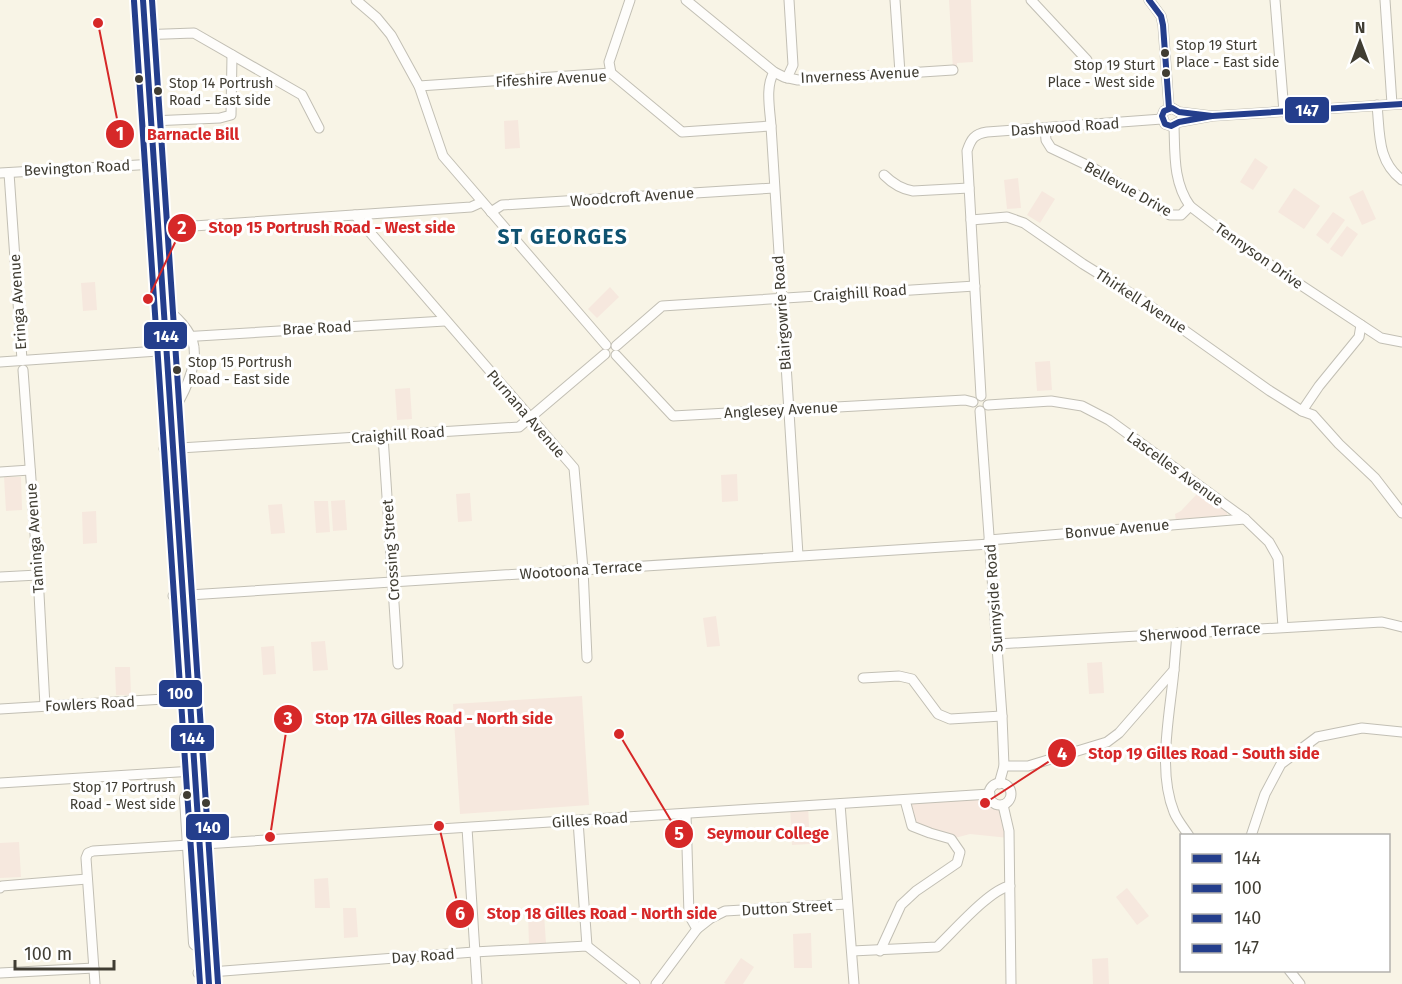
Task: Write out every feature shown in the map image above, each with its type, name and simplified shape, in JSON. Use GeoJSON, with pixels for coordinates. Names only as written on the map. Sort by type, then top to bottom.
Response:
{"type":"FeatureCollection","features":[{"type":"Feature","properties":{"kind":"highway"},"geometry":{"type":"LineString","coordinates":[[135,0],[151,121],[150,164]]}},
{"type":"Feature","properties":{"kind":"highway"},"geometry":{"type":"LineString","coordinates":[[143,0],[141,35],[154,228],[158,351],[168,449],[204,978]]}},
{"type":"Feature","properties":{"kind":"highway"},"geometry":{"type":"LineString","coordinates":[[154,228],[170,414],[168,449]]}},
{"type":"Feature","properties":{"kind":"highway"},"geometry":{"type":"LineString","coordinates":[[177,596],[181,698],[190,771]]}},
{"type":"Feature","properties":{"kind":"street","name":"Anglesey Avenue"},"geometry":{"type":"LineString","coordinates":[[356,0],[377,18],[391,35],[419,86],[443,156],[611,350],[672,416],[977,399]]}},
{"type":"Feature","properties":{"kind":"street"},"geometry":{"type":"LineString","coordinates":[[610,73],[609,62],[630,0]]}},
{"type":"Feature","properties":{"kind":"street","name":"Inverness Avenue"},"geometry":{"type":"LineString","coordinates":[[686,0],[774,72],[787,78],[798,80],[952,70]]}},
{"type":"Feature","properties":{"kind":"street"},"geometry":{"type":"LineString","coordinates":[[787,78],[793,60],[789,0]]}},
{"type":"Feature","properties":{"kind":"street"},"geometry":{"type":"LineString","coordinates":[[895,0],[900,73]]}},
{"type":"Feature","properties":{"kind":"street"},"geometry":{"type":"LineString","coordinates":[[1032,0],[1087,60]]}},
{"type":"Feature","properties":{"kind":"street"},"geometry":{"type":"LineString","coordinates":[[1275,0],[1284,111]]}},
{"type":"Feature","properties":{"kind":"street"},"geometry":{"type":"LineString","coordinates":[[1212,116],[1174,110],[1164,111],[1162,119],[1166,124],[1176,124],[1212,116],[1397,104],[1385,0]]}},
{"type":"Feature","properties":{"kind":"street"},"geometry":{"type":"LineString","coordinates":[[1151,1],[1161,16],[1163,25],[1174,110],[1180,117],[1176,124]]}},
{"type":"Feature","properties":{"kind":"street"},"geometry":{"type":"LineString","coordinates":[[141,35],[194,33],[302,95],[320,128]]}},
{"type":"Feature","properties":{"kind":"street"},"geometry":{"type":"LineString","coordinates":[[151,121],[220,118],[231,115],[232,55]]}},
{"type":"Feature","properties":{"kind":"street","name":"Blairgowrie Road"},"geometry":{"type":"LineString","coordinates":[[774,72],[769,87],[774,188],[798,555]]}},
{"type":"Feature","properties":{"kind":"street","name":"Fifeshire Avenue"},"geometry":{"type":"LineString","coordinates":[[419,86],[610,73],[682,132],[771,126]]}},
{"type":"Feature","properties":{"kind":"street"},"geometry":{"type":"LineString","coordinates":[[1377,105],[1380,147],[1388,167],[1402,180]]}},
{"type":"Feature","properties":{"kind":"street","name":"Dashwood Road"},"geometry":{"type":"LineString","coordinates":[[969,188],[967,151],[971,140],[980,133],[1162,119]]}},
{"type":"Feature","properties":{"kind":"street","name":"Tennyson Drive"},"geometry":{"type":"LineString","coordinates":[[1176,124],[1173,146],[1176,173],[1184,198],[1190,206],[1242,246],[1374,334],[1391,341],[1402,342]]}},
{"type":"Feature","properties":{"kind":"street","name":"Bellevue Drive"},"geometry":{"type":"LineString","coordinates":[[1045,128],[1046,140],[1051,148],[1093,168],[1170,215],[1180,215],[1190,206]]}},
{"type":"Feature","properties":{"kind":"street","name":"Bevington Road"},"geometry":{"type":"LineString","coordinates":[[5,173],[150,164]]}},
{"type":"Feature","properties":{"kind":"street","name":"Eringa Avenue"},"geometry":{"type":"LineString","coordinates":[[5,173],[22,365]]}},
{"type":"Feature","properties":{"kind":"street"},"geometry":{"type":"LineString","coordinates":[[884,175],[904,189],[969,188],[975,286],[977,399],[984,398],[984,408]]}},
{"type":"Feature","properties":{"kind":"street","name":"Woodcroft Avenue"},"geometry":{"type":"LineString","coordinates":[[491,212],[502,205],[774,188]]}},
{"type":"Feature","properties":{"kind":"street"},"geometry":{"type":"LineString","coordinates":[[154,228],[471,207],[482,202]]}},
{"type":"Feature","properties":{"kind":"street","name":"Purnana Avenue"},"geometry":{"type":"LineString","coordinates":[[355,215],[574,468],[583,569],[587,658]]}},
{"type":"Feature","properties":{"kind":"street","name":"Thirkell Avenue"},"geometry":{"type":"LineString","coordinates":[[971,220],[1007,217],[1024,223],[1083,264],[1143,301],[1302,411],[1316,427],[1339,444],[1375,478],[1402,513]]}},
{"type":"Feature","properties":{"kind":"street","name":"Craighill Road"},"geometry":{"type":"LineString","coordinates":[[168,449],[519,427],[662,306],[975,286]]}},
{"type":"Feature","properties":{"kind":"street"},"geometry":{"type":"LineString","coordinates":[[162,307],[171,311],[190,336],[194,350],[192,365],[181,399],[170,414]]}},
{"type":"Feature","properties":{"kind":"street","name":"Brae Road"},"geometry":{"type":"LineString","coordinates":[[165,338],[445,321]]}},
{"type":"Feature","properties":{"kind":"street"},"geometry":{"type":"LineString","coordinates":[[1302,411],[1359,337],[1361,325]]}},
{"type":"Feature","properties":{"kind":"street"},"geometry":{"type":"LineString","coordinates":[[1349,348],[1374,334]]}},
{"type":"Feature","properties":{"kind":"street"},"geometry":{"type":"LineString","coordinates":[[0,362],[22,365],[158,351]]}},
{"type":"Feature","properties":{"kind":"street","name":"Taminga Avenue"},"geometry":{"type":"LineString","coordinates":[[22,365],[38,575],[45,706]]}},
{"type":"Feature","properties":{"kind":"street","name":"Lascelles Avenue"},"geometry":{"type":"LineString","coordinates":[[984,408],[1051,401],[1082,406],[1109,420],[1245,519],[1269,542],[1278,558],[1283,627]]}},
{"type":"Feature","properties":{"kind":"street","name":"Sunnyside Road"},"geometry":{"type":"LineString","coordinates":[[984,408],[989,542],[1004,766],[999,784]]}},
{"type":"Feature","properties":{"kind":"street","name":"Crossing Street"},"geometry":{"type":"LineString","coordinates":[[383,436],[398,664]]}},
{"type":"Feature","properties":{"kind":"street"},"geometry":{"type":"LineString","coordinates":[[0,472],[30,470]]}},
{"type":"Feature","properties":{"kind":"street","name":"Bonvue Avenue"},"geometry":{"type":"LineString","coordinates":[[989,542],[1245,519]]}},
{"type":"Feature","properties":{"kind":"street","name":"Wootoona Terrace"},"geometry":{"type":"LineString","coordinates":[[177,596],[989,542]]}},
{"type":"Feature","properties":{"kind":"street"},"geometry":{"type":"LineString","coordinates":[[0,577],[38,575]]}},
{"type":"Feature","properties":{"kind":"street","name":"Sherwood Terrace"},"geometry":{"type":"LineString","coordinates":[[997,644],[1382,622],[1402,627]]}},
{"type":"Feature","properties":{"kind":"street"},"geometry":{"type":"LineString","coordinates":[[1178,633],[1166,742],[1166,775],[1174,813],[1188,834]]}},
{"type":"Feature","properties":{"kind":"street"},"geometry":{"type":"LineString","coordinates":[[1004,766],[1028,766],[1107,742],[1119,733],[1174,670]]}},
{"type":"Feature","properties":{"kind":"street"},"geometry":{"type":"LineString","coordinates":[[863,678],[899,675],[912,679],[938,714],[950,719],[1002,716]]}},
{"type":"Feature","properties":{"kind":"street"},"geometry":{"type":"LineString","coordinates":[[1152,696],[1171,703]]}},
{"type":"Feature","properties":{"kind":"street","name":"Fowlers Road"},"geometry":{"type":"LineString","coordinates":[[0,709],[181,698]]}},
{"type":"Feature","properties":{"kind":"street"},"geometry":{"type":"LineString","coordinates":[[1252,834],[1265,794],[1281,764],[1317,737],[1362,728],[1402,732]]}},
{"type":"Feature","properties":{"kind":"street"},"geometry":{"type":"LineString","coordinates":[[0,783],[190,771]]}},
{"type":"Feature","properties":{"kind":"street"},"geometry":{"type":"LineString","coordinates":[[999,784],[1006,786],[1011,793],[1010,799],[1003,805],[994,803],[990,795],[991,789],[999,784]]}},
{"type":"Feature","properties":{"kind":"street"},"geometry":{"type":"LineString","coordinates":[[975,795],[994,806],[1007,818]]}},
{"type":"Feature","properties":{"kind":"street","name":"Gilles Road"},"geometry":{"type":"LineString","coordinates":[[95,984],[86,858],[88,853],[93,851],[990,795]]}},
{"type":"Feature","properties":{"kind":"street"},"geometry":{"type":"LineString","coordinates":[[880,951],[901,905],[916,891],[957,863],[960,852],[951,839],[912,826],[906,800]]}},
{"type":"Feature","properties":{"kind":"street"},"geometry":{"type":"LineString","coordinates":[[840,804],[854,984]]}},
{"type":"Feature","properties":{"kind":"street"},"geometry":{"type":"LineString","coordinates":[[1003,805],[1007,818],[1011,984]]}},
{"type":"Feature","properties":{"kind":"street"},"geometry":{"type":"LineString","coordinates":[[686,814],[689,915],[697,929]]}},
{"type":"Feature","properties":{"kind":"street"},"geometry":{"type":"LineString","coordinates":[[578,821],[587,946],[635,984]]}},
{"type":"Feature","properties":{"kind":"street"},"geometry":{"type":"LineString","coordinates":[[467,828],[477,984]]}},
{"type":"Feature","properties":{"kind":"street"},"geometry":{"type":"LineString","coordinates":[[0,888],[87,879]]}},
{"type":"Feature","properties":{"kind":"street"},"geometry":{"type":"LineString","coordinates":[[852,951],[937,947],[985,901],[1001,888],[1010,886]]}},
{"type":"Feature","properties":{"kind":"street","name":"Dutton Street"},"geometry":{"type":"LineString","coordinates":[[656,984],[697,929],[725,911],[847,904]]}},
{"type":"Feature","properties":{"kind":"street","name":"Day Road"},"geometry":{"type":"LineString","coordinates":[[204,978],[474,952],[587,946]]}},
{"type":"Feature","properties":{"kind":"street"},"geometry":{"type":"LineString","coordinates":[[0,973],[94,968]]}},
{"type":"Feature","properties":{"kind":"street"},"geometry":{"type":"LineString","coordinates":[[1291,972],[1300,984]]}},
{"type":"Feature","properties":{"kind":"shaded area"},"geometry":{"type":"Polygon","coordinates":[[[949,0],[971,0],[973,62],[957,63],[957,70],[953,70],[949,0]]]}},
{"type":"Feature","properties":{"kind":"shaded area"},"geometry":{"type":"Polygon","coordinates":[[[518,120],[520,148],[505,149],[504,121],[518,120]]]}},
{"type":"Feature","properties":{"kind":"shaded area"},"geometry":{"type":"Polygon","coordinates":[[[1255,158],[1268,167],[1253,190],[1240,182],[1255,158]]]}},
{"type":"Feature","properties":{"kind":"shaded area"},"geometry":{"type":"Polygon","coordinates":[[[1018,178],[1021,208],[1007,209],[1004,180],[1018,178]]]}},
{"type":"Feature","properties":{"kind":"shaded area"},"geometry":{"type":"Polygon","coordinates":[[[1294,188],[1320,206],[1304,229],[1278,212],[1294,188]]]}},
{"type":"Feature","properties":{"kind":"shaded area"},"geometry":{"type":"Polygon","coordinates":[[[1363,190],[1376,219],[1362,225],[1349,197],[1363,190]]]}},
{"type":"Feature","properties":{"kind":"shaded area"},"geometry":{"type":"Polygon","coordinates":[[[1042,191],[1055,199],[1040,223],[1027,215],[1042,191]]]}},
{"type":"Feature","properties":{"kind":"shaded area"},"geometry":{"type":"Polygon","coordinates":[[[1333,212],[1345,220],[1328,244],[1316,235],[1333,212]]]}},
{"type":"Feature","properties":{"kind":"shaded area"},"geometry":{"type":"Polygon","coordinates":[[[1347,226],[1358,234],[1342,257],[1330,249],[1347,226]]]}},
{"type":"Feature","properties":{"kind":"shaded area"},"geometry":{"type":"Polygon","coordinates":[[[95,282],[97,310],[83,311],[81,283],[95,282]]]}},
{"type":"Feature","properties":{"kind":"shaded area"},"geometry":{"type":"Polygon","coordinates":[[[610,287],[619,297],[597,318],[588,309],[610,287]]]}},
{"type":"Feature","properties":{"kind":"shaded area"},"geometry":{"type":"Polygon","coordinates":[[[1050,361],[1052,390],[1037,391],[1035,362],[1050,361]]]}},
{"type":"Feature","properties":{"kind":"shaded area"},"geometry":{"type":"Polygon","coordinates":[[[410,388],[412,419],[397,420],[395,389],[410,388]]]}},
{"type":"Feature","properties":{"kind":"shaded area"},"geometry":{"type":"Polygon","coordinates":[[[737,474],[738,501],[722,502],[721,475],[737,474]]]}},
{"type":"Feature","properties":{"kind":"shaded area"},"geometry":{"type":"Polygon","coordinates":[[[4,477],[21,477],[22,510],[6,511],[4,477]]]}},
{"type":"Feature","properties":{"kind":"shaded area"},"geometry":{"type":"Polygon","coordinates":[[[1195,486],[1227,510],[1227,516],[1176,521],[1175,514],[1181,511],[1196,495],[1195,486]]]}},
{"type":"Feature","properties":{"kind":"shaded area"},"geometry":{"type":"Polygon","coordinates":[[[470,493],[472,521],[458,522],[456,494],[470,493]]]}},
{"type":"Feature","properties":{"kind":"shaded area"},"geometry":{"type":"Polygon","coordinates":[[[345,500],[347,530],[333,531],[331,501],[345,500]]]}},
{"type":"Feature","properties":{"kind":"shaded area"},"geometry":{"type":"Polygon","coordinates":[[[314,501],[328,501],[330,532],[316,533],[314,501]]]}},
{"type":"Feature","properties":{"kind":"shaded area"},"geometry":{"type":"Polygon","coordinates":[[[282,504],[285,533],[271,534],[268,505],[282,504]]]}},
{"type":"Feature","properties":{"kind":"shaded area"},"geometry":{"type":"Polygon","coordinates":[[[96,511],[97,543],[83,544],[82,512],[96,511]]]}},
{"type":"Feature","properties":{"kind":"shaded area"},"geometry":{"type":"Polygon","coordinates":[[[716,616],[720,646],[707,647],[703,618],[716,616]]]}},
{"type":"Feature","properties":{"kind":"shaded area"},"geometry":{"type":"Polygon","coordinates":[[[325,641],[328,670],[313,671],[311,642],[325,641]]]}},
{"type":"Feature","properties":{"kind":"shaded area"},"geometry":{"type":"Polygon","coordinates":[[[274,646],[276,674],[263,675],[261,647],[274,646]]]}},
{"type":"Feature","properties":{"kind":"shaded area"},"geometry":{"type":"Polygon","coordinates":[[[1102,662],[1104,693],[1089,694],[1087,663],[1102,662]]]}},
{"type":"Feature","properties":{"kind":"shaded area"},"geometry":{"type":"Polygon","coordinates":[[[115,667],[130,667],[131,695],[116,695],[115,667]]]}},
{"type":"Feature","properties":{"kind":"shaded area"},"geometry":{"type":"Polygon","coordinates":[[[582,696],[589,805],[460,814],[453,704],[582,696]]]}},
{"type":"Feature","properties":{"kind":"shaded area"},"geometry":{"type":"Polygon","coordinates":[[[990,794],[992,802],[999,805],[1009,838],[970,834],[951,839],[912,826],[905,800],[990,794]]]}},
{"type":"Feature","properties":{"kind":"shaded area"},"geometry":{"type":"Polygon","coordinates":[[[808,806],[810,844],[792,845],[790,807],[808,806]]]}},
{"type":"Feature","properties":{"kind":"shaded area"},"geometry":{"type":"Polygon","coordinates":[[[19,842],[21,877],[0,878],[0,843],[19,842]]]}},
{"type":"Feature","properties":{"kind":"shaded area"},"geometry":{"type":"Polygon","coordinates":[[[328,878],[330,908],[315,908],[314,879],[328,878]]]}},
{"type":"Feature","properties":{"kind":"shaded area"},"geometry":{"type":"Polygon","coordinates":[[[1127,888],[1149,916],[1137,925],[1116,897],[1127,888]]]}},
{"type":"Feature","properties":{"kind":"shaded area"},"geometry":{"type":"Polygon","coordinates":[[[343,908],[356,908],[358,937],[344,938],[343,908]]]}},
{"type":"Feature","properties":{"kind":"shaded area"},"geometry":{"type":"Polygon","coordinates":[[[544,914],[546,943],[529,944],[528,915],[544,914]]]}},
{"type":"Feature","properties":{"kind":"shaded area"},"geometry":{"type":"Polygon","coordinates":[[[811,933],[812,968],[794,968],[793,934],[811,933]]]}},
{"type":"Feature","properties":{"kind":"shaded area"},"geometry":{"type":"Polygon","coordinates":[[[741,958],[754,967],[743,984],[724,983],[741,958]]]}},
{"type":"Feature","properties":{"kind":"shaded area"},"geometry":{"type":"Polygon","coordinates":[[[1108,958],[1109,984],[1093,984],[1092,959],[1108,958]]]}},
{"type":"Feature","properties":{"kind":"transit line","name":"144"},"geometry":{"type":"LineString","coordinates":[[143,0],[209,984]]}},
{"type":"Feature","properties":{"kind":"transit line","name":"140"},"geometry":{"type":"LineString","coordinates":[[152,0],[218,983]]}},
{"type":"Feature","properties":{"kind":"transit line","name":"147"},"geometry":{"type":"LineString","coordinates":[[1149,0],[1161,16],[1163,25],[1169,108]]}},
{"type":"Feature","properties":{"kind":"transit line","name":"100"},"geometry":{"type":"LineString","coordinates":[[134,1],[200,984]]}},
{"type":"Feature","properties":{"kind":"transit line","name":"147"},"geometry":{"type":"LineString","coordinates":[[1212,116],[1402,104]]}},
{"type":"Feature","properties":{"kind":"transit line","name":"147"},"geometry":{"type":"LineString","coordinates":[[1172,108],[1179,112],[1212,116],[1179,122],[1171,126],[1165,124],[1162,116],[1164,111],[1172,108]]}},
{"type":"Feature","properties":{"kind":"place","name":"Barnacle Bill"},"geometry":{"type":"Point","coordinates":[98,23]}},
{"type":"Feature","properties":{"kind":"place","name":"Stop 19 Sturt Place - East side"},"geometry":{"type":"Point","coordinates":[1165,53]}},
{"type":"Feature","properties":{"kind":"place","name":"Stop 19 Sturt Place - West side"},"geometry":{"type":"Point","coordinates":[1166,73]}},
{"type":"Feature","properties":{"kind":"place","name":"Stop 14 Portrush Road - East side"},"geometry":{"type":"Point","coordinates":[158,91]}},
{"type":"Feature","properties":{"kind":"place","name":"Stop 15 Portrush Road - West side"},"geometry":{"type":"Point","coordinates":[148,299]}},
{"type":"Feature","properties":{"kind":"place","name":"Stop 15 Portrush Road - East side"},"geometry":{"type":"Point","coordinates":[177,370]}},
{"type":"Feature","properties":{"kind":"place","name":"Seymour College"},"geometry":{"type":"Point","coordinates":[619,734]}},
{"type":"Feature","properties":{"kind":"place","name":"Stop 17 Portrush Road - West side"},"geometry":{"type":"Point","coordinates":[187,795]}},
{"type":"Feature","properties":{"kind":"place","name":"Stop 19 Gilles Road - South side"},"geometry":{"type":"Point","coordinates":[985,803]}},
{"type":"Feature","properties":{"kind":"place","name":"Stop 18 Gilles Road - North side"},"geometry":{"type":"Point","coordinates":[439,826]}},
{"type":"Feature","properties":{"kind":"place","name":"Stop 17A Gilles Road - North side"},"geometry":{"type":"Point","coordinates":[270,837]}},
{"type":"Feature","properties":{"kind":"district","name":"ST GEORGES"},"geometry":{"type":"Point","coordinates":[563,237]}}]}
